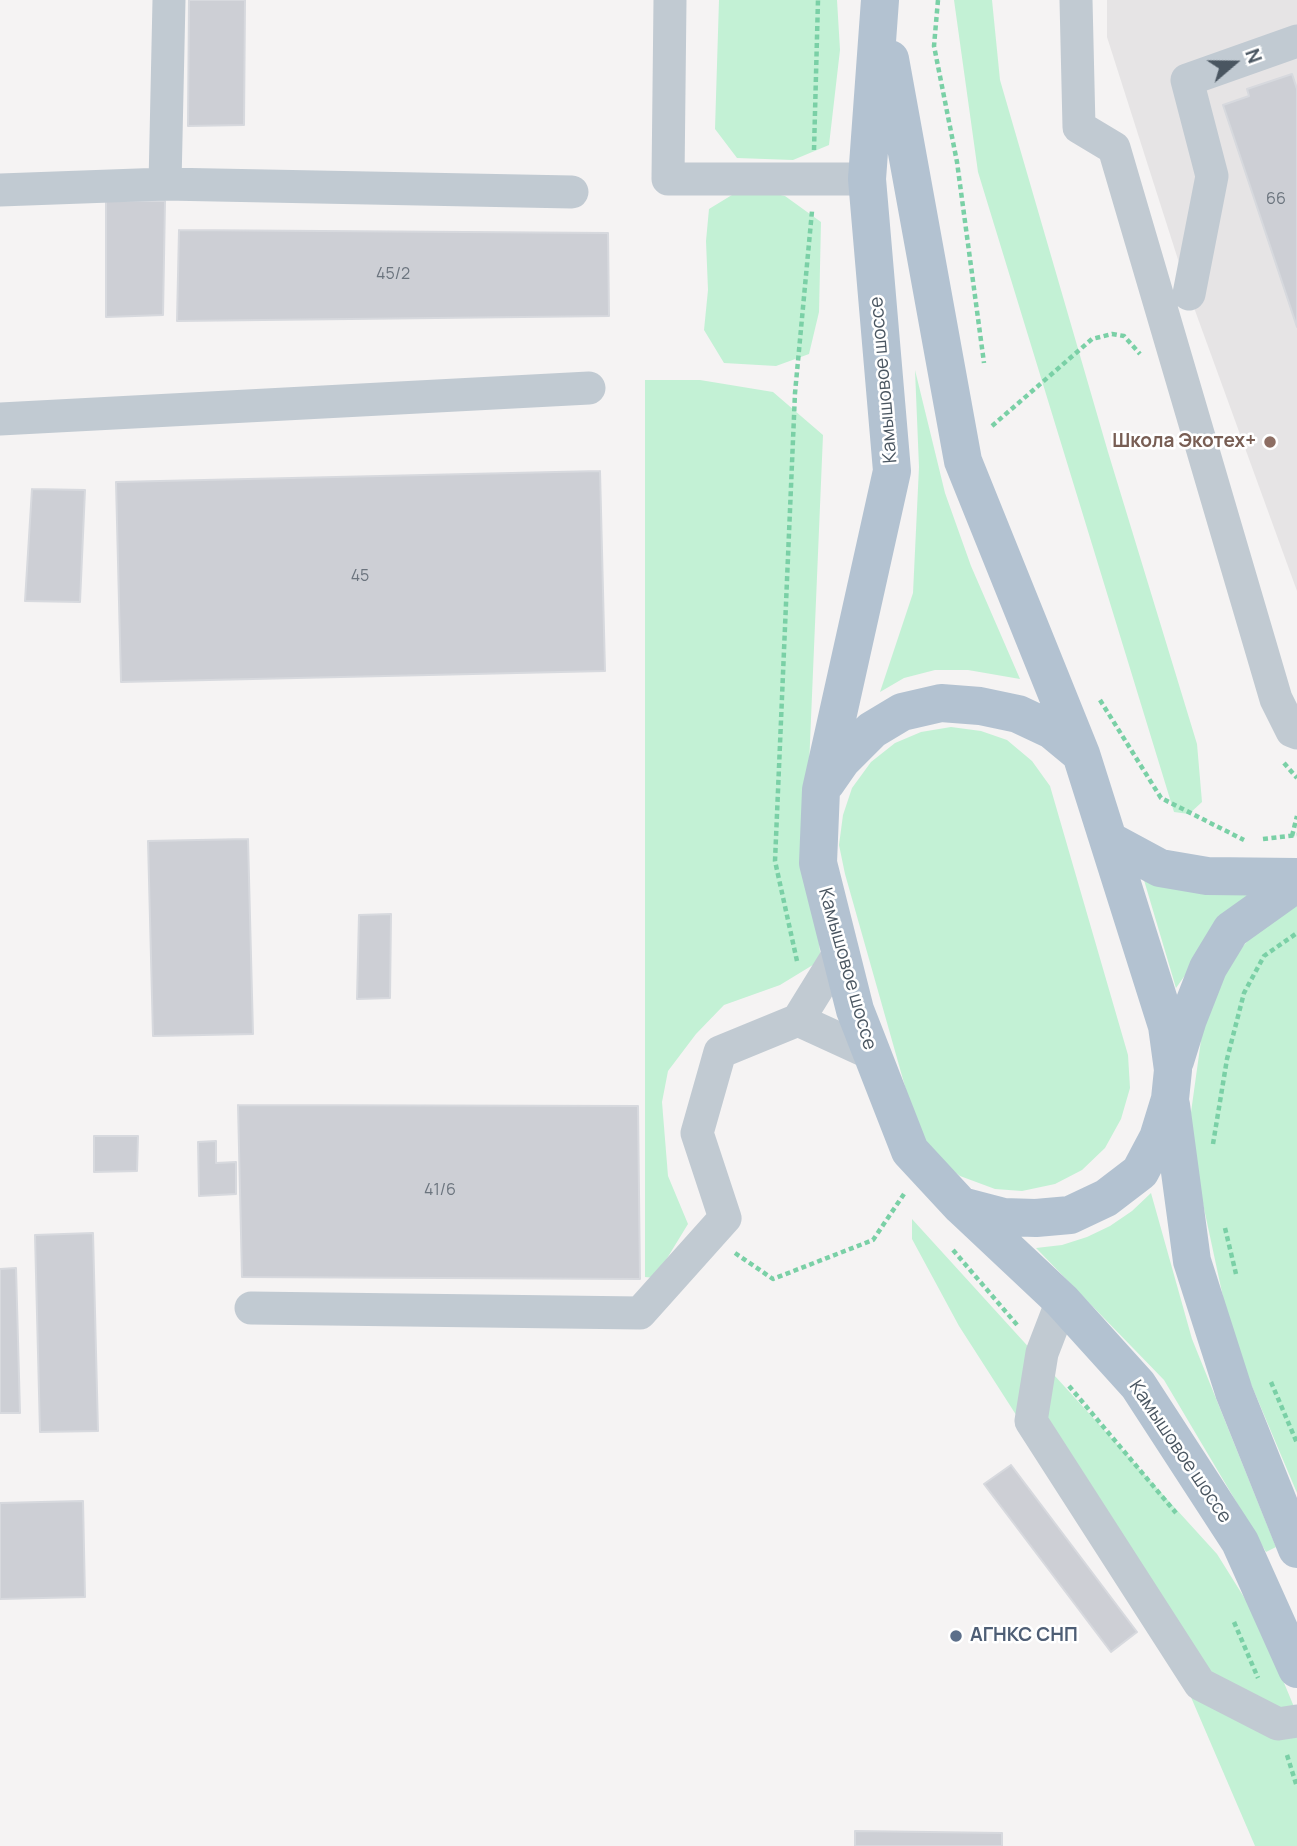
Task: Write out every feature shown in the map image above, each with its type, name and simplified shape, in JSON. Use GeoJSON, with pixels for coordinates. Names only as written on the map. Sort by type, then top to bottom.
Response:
{"type":"FeatureCollection","features":[{"type":"Feature","properties":{"kind":"main road","name":"Камышовое шоссе"},"geometry":{"type":"LineString","coordinates":[[880,3],[867,179],[892,471],[821,789],[818,863],[840,951],[855,1010],[870,1053],[910,1151],[961,1206],[1062,1301],[1138,1385],[1240,1542],[1297,1669]]}},
{"type":"Feature","properties":{"kind":"main road","name":"Камышовое шоссе"},"geometry":{"type":"LineString","coordinates":[[880,3],[963,461],[1081,754],[1167,1026],[1192,1261],[1234,1392],[1297,1549]]}},
{"type":"Feature","properties":{"kind":"main road"},"geometry":{"type":"LineString","coordinates":[[821,789],[842,760],[872,730],[902,712],[940,703],[981,706],[1018,714],[1052,730],[1081,754]]}},
{"type":"Feature","properties":{"kind":"main road"},"geometry":{"type":"LineString","coordinates":[[1110,841],[1160,868],[1207,876],[1297,877]]}},
{"type":"Feature","properties":{"kind":"main road"},"geometry":{"type":"LineString","coordinates":[[1172,1085],[1188,1019],[1208,968],[1231,930],[1297,883]]}},
{"type":"Feature","properties":{"kind":"main road","name":"Камышовое шоссе"},"geometry":{"type":"LineString","coordinates":[[961,1206],[1003,1217],[1036,1218],[1070,1215],[1106,1198],[1140,1172],[1158,1138],[1172,1085]]}},
{"type":"Feature","properties":{"kind":"lane"},"geometry":{"type":"LineString","coordinates":[[165,184],[169,0]]}},
{"type":"Feature","properties":{"kind":"lane"},"geometry":{"type":"LineString","coordinates":[[670,0],[668,178],[867,179]]}},
{"type":"Feature","properties":{"kind":"lane"},"geometry":{"type":"LineString","coordinates":[[1076,0],[1079,127],[1114,148],[1276,699],[1292,732],[1290,747]]}},
{"type":"Feature","properties":{"kind":"lane"},"geometry":{"type":"LineString","coordinates":[[1189,294],[1212,176],[1187,80],[1297,41]]}},
{"type":"Feature","properties":{"kind":"lane"},"geometry":{"type":"LineString","coordinates":[[0,190],[165,184],[572,192]]}},
{"type":"Feature","properties":{"kind":"lane"},"geometry":{"type":"LineString","coordinates":[[0,419],[589,388]]}},
{"type":"Feature","properties":{"kind":"lane"},"geometry":{"type":"LineString","coordinates":[[251,1308],[640,1313],[725,1219],[697,1133],[720,1052],[802,1013],[840,951]]}},
{"type":"Feature","properties":{"kind":"lane"},"geometry":{"type":"LineString","coordinates":[[802,1013],[870,1053]]}},
{"type":"Feature","properties":{"kind":"lane"},"geometry":{"type":"LineString","coordinates":[[1062,1301],[1042,1353],[1031,1421],[1200,1684],[1278,1724],[1297,1721]]}},
{"type":"Feature","properties":{"kind":"path"},"geometry":{"type":"LineString","coordinates":[[802,1013],[775,861],[795,393],[814,179],[818,0]]}},
{"type":"Feature","properties":{"kind":"path"},"geometry":{"type":"LineString","coordinates":[[938,0],[934,46],[957,162],[985,374]]}},
{"type":"Feature","properties":{"kind":"path"},"geometry":{"type":"LineString","coordinates":[[992,426],[1092,339],[1112,334],[1124,336],[1145,360]]}},
{"type":"Feature","properties":{"kind":"path"},"geometry":{"type":"LineString","coordinates":[[990,413],[994,439]]}},
{"type":"Feature","properties":{"kind":"path"},"geometry":{"type":"LineString","coordinates":[[1095,693],[1161,798],[1247,841]]}},
{"type":"Feature","properties":{"kind":"path"},"geometry":{"type":"LineString","coordinates":[[1290,747],[1297,778]]}},
{"type":"Feature","properties":{"kind":"path"},"geometry":{"type":"LineString","coordinates":[[1258,840],[1294,835],[1297,816]]}},
{"type":"Feature","properties":{"kind":"path"},"geometry":{"type":"LineString","coordinates":[[1212,1148],[1227,1059],[1244,993],[1264,956],[1297,933]]}},
{"type":"Feature","properties":{"kind":"path"},"geometry":{"type":"LineString","coordinates":[[1225,1225],[1236,1276]]}},
{"type":"Feature","properties":{"kind":"path"},"geometry":{"type":"LineString","coordinates":[[1270,1379],[1297,1443]]}},
{"type":"Feature","properties":{"kind":"shaded area","name":"Школа Экотех+"},"geometry":{"type":"Polygon","coordinates":[[[1107,0],[1297,0],[1297,591],[1189,294],[1107,37],[1107,0]]]}},
{"type":"Feature","properties":{"kind":"green space"},"geometry":{"type":"Polygon","coordinates":[[[719,0],[837,0],[840,50],[829,145],[793,160],[737,158],[715,129],[719,0]]]}},
{"type":"Feature","properties":{"kind":"green space"},"geometry":{"type":"Polygon","coordinates":[[[954,0],[992,0],[1000,80],[1108,452],[1197,744],[1202,802],[1189,814],[1174,812],[978,172],[954,0]]]}},
{"type":"Feature","properties":{"kind":"green space"},"geometry":{"type":"Polygon","coordinates":[[[745,187],[785,196],[821,222],[819,312],[809,354],[776,366],[724,363],[704,330],[708,290],[706,241],[709,209],[745,187]]]}},
{"type":"Feature","properties":{"kind":"green space"},"geometry":{"type":"Polygon","coordinates":[[[915,370],[945,493],[971,566],[1020,679],[968,670],[935,670],[904,678],[880,692],[913,593],[919,467],[915,370]]]}},
{"type":"Feature","properties":{"kind":"green space"},"geometry":{"type":"Polygon","coordinates":[[[645,380],[700,380],[773,392],[823,435],[806,837],[821,960],[780,985],[724,1005],[696,1034],[668,1071],[662,1102],[668,1176],[688,1224],[655,1278],[645,1277],[645,380]]]}},
{"type":"Feature","properties":{"kind":"green space"},"geometry":{"type":"Polygon","coordinates":[[[951,727],[981,731],[1007,740],[1032,761],[1050,786],[1128,1055],[1130,1088],[1121,1119],[1105,1148],[1082,1170],[1055,1184],[1022,1191],[995,1189],[960,1176],[937,1158],[917,1129],[839,845],[843,815],[852,788],[871,762],[895,743],[921,732],[951,727]]]}},
{"type":"Feature","properties":{"kind":"green space"},"geometry":{"type":"Polygon","coordinates":[[[1141,870],[1272,887],[1213,936],[1176,988],[1141,870]]]}},
{"type":"Feature","properties":{"kind":"green space"},"geometry":{"type":"Polygon","coordinates":[[[1297,898],[1297,1493],[1232,1339],[1188,1134],[1207,997],[1231,960],[1257,930],[1297,898]]]}},
{"type":"Feature","properties":{"kind":"green space"},"geometry":{"type":"Polygon","coordinates":[[[1151,1193],[1192,1339],[1276,1547],[1266,1552],[1164,1380],[1036,1248],[1062,1245],[1110,1226],[1132,1211],[1151,1193]]]}},
{"type":"Feature","properties":{"kind":"green space"},"geometry":{"type":"Polygon","coordinates":[[[912,1219],[1217,1554],[1257,1618],[1297,1714],[1297,1846],[1255,1846],[1178,1667],[959,1326],[912,1239],[912,1219]]]}},
{"type":"Feature","properties":{"kind":"building"},"geometry":{"type":"Polygon","coordinates":[[[189,0],[245,0],[244,125],[188,126],[189,0]]]}},
{"type":"Feature","properties":{"kind":"building"},"geometry":{"type":"Polygon","coordinates":[[[1292,74],[1297,89],[1297,327],[1223,105],[1249,96],[1247,89],[1292,74]]]}},
{"type":"Feature","properties":{"kind":"building"},"geometry":{"type":"Polygon","coordinates":[[[106,201],[165,201],[163,315],[106,317],[106,201]]]}},
{"type":"Feature","properties":{"kind":"building"},"geometry":{"type":"Polygon","coordinates":[[[179,230],[608,233],[609,316],[177,321],[179,230]]]}},
{"type":"Feature","properties":{"kind":"building"},"geometry":{"type":"Polygon","coordinates":[[[600,471],[605,671],[121,682],[116,482],[600,471]]]}},
{"type":"Feature","properties":{"kind":"building"},"geometry":{"type":"Polygon","coordinates":[[[32,489],[85,490],[80,602],[25,601],[32,489]]]}},
{"type":"Feature","properties":{"kind":"building"},"geometry":{"type":"Polygon","coordinates":[[[248,839],[253,1034],[153,1036],[148,841],[248,839]]]}},
{"type":"Feature","properties":{"kind":"building"},"geometry":{"type":"Polygon","coordinates":[[[391,914],[390,998],[357,999],[359,915],[391,914]]]}},
{"type":"Feature","properties":{"kind":"building"},"geometry":{"type":"Polygon","coordinates":[[[238,1105],[638,1106],[640,1279],[242,1277],[238,1105]]]}},
{"type":"Feature","properties":{"kind":"building"},"geometry":{"type":"Polygon","coordinates":[[[94,1136],[138,1136],[137,1171],[94,1172],[94,1136]]]}},
{"type":"Feature","properties":{"kind":"building"},"geometry":{"type":"Polygon","coordinates":[[[216,1141],[216,1163],[236,1162],[236,1194],[199,1196],[198,1142],[216,1141]]]}},
{"type":"Feature","properties":{"kind":"building"},"geometry":{"type":"Polygon","coordinates":[[[93,1233],[98,1431],[40,1432],[35,1235],[93,1233]]]}},
{"type":"Feature","properties":{"kind":"building"},"geometry":{"type":"Polygon","coordinates":[[[16,1268],[20,1413],[0,1413],[0,1269],[16,1268]]]}},
{"type":"Feature","properties":{"kind":"building"},"geometry":{"type":"Polygon","coordinates":[[[1011,1465],[1137,1632],[1111,1652],[984,1484],[1011,1465]]]}},
{"type":"Feature","properties":{"kind":"building"},"geometry":{"type":"Polygon","coordinates":[[[83,1501],[85,1597],[0,1599],[0,1503],[83,1501]]]}},
{"type":"Feature","properties":{"kind":"building"},"geometry":{"type":"Polygon","coordinates":[[[855,1831],[1002,1833],[1002,1846],[855,1846],[855,1831]]]}},
{"type":"Feature","properties":{"kind":"place","name":"Школа Экотех+"},"geometry":{"type":"Point","coordinates":[1270,442]}},
{"type":"Feature","properties":{"kind":"place","name":"АГНКС СНП"},"geometry":{"type":"Point","coordinates":[956,1636]}}]}
